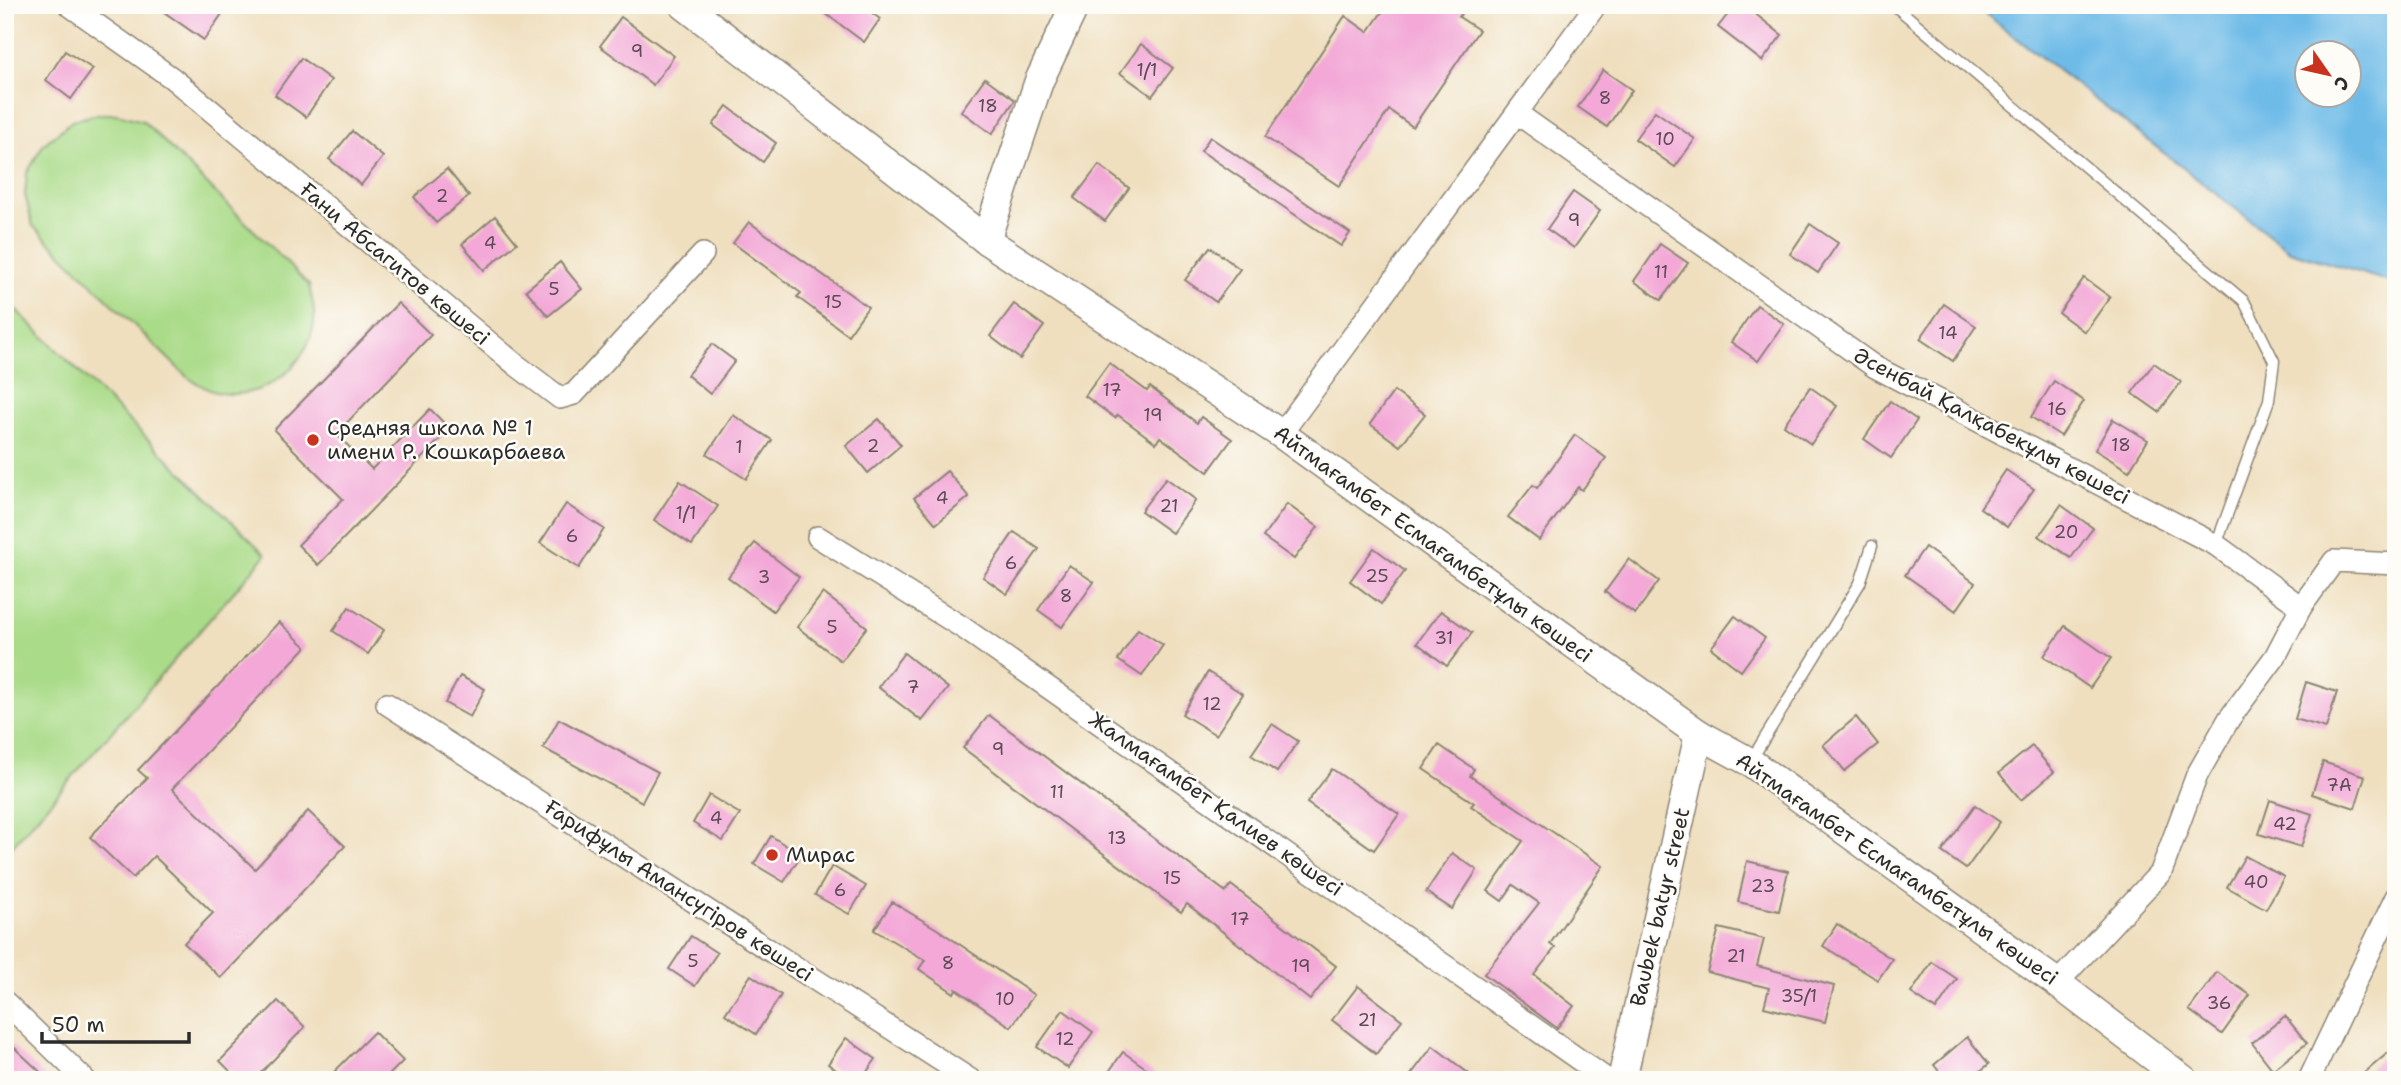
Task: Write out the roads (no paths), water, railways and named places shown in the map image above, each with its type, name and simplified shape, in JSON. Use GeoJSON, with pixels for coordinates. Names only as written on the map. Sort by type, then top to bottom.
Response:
{"type":"FeatureCollection","features":[{"type":"Feature","properties":{"kind":"street","name":"Ғани Абсагитов көшесі"},"geometry":{"type":"LineString","coordinates":[[69,5],[172,78],[515,364],[560,398],[574,394],[703,254]]}},
{"type":"Feature","properties":{"kind":"street","name":"Айтмағамбет Есмағамбетұлы көшесі"},"geometry":{"type":"LineString","coordinates":[[684,5],[986,240],[1281,434],[1699,734],[1750,762],[2057,983],[2184,1080]]}},
{"type":"Feature","properties":{"kind":"street"},"geometry":{"type":"LineString","coordinates":[[986,240],[1039,81],[1074,5]]}},
{"type":"Feature","properties":{"kind":"street"},"geometry":{"type":"LineString","coordinates":[[1281,434],[1593,9]]}},
{"type":"Feature","properties":{"kind":"street","name":"Әсенбай Қалқабекұлы көшесі"},"geometry":{"type":"LineString","coordinates":[[1518,114],[1875,367],[2216,545],[2301,607]]}},
{"type":"Feature","properties":{"kind":"street","name":"Жалмағамбет Қалиев көшесі"},"geometry":{"type":"LineString","coordinates":[[818,537],[962,626],[1608,1080]]}},
{"type":"Feature","properties":{"kind":"street"},"geometry":{"type":"LineString","coordinates":[[2057,983],[2161,872],[2197,775],[2230,719],[2275,657],[2301,607],[2334,561],[2396,564]]}},
{"type":"Feature","properties":{"kind":"street","name":"Ғарифұлы Амансүгіров көшесі"},"geometry":{"type":"LineString","coordinates":[[387,704],[971,1080]]}},
{"type":"Feature","properties":{"kind":"street","name":"Baubek batyr street"},"geometry":{"type":"LineString","coordinates":[[1622,1080],[1699,734]]}},
{"type":"Feature","properties":{"kind":"street"},"geometry":{"type":"LineString","coordinates":[[2309,1080],[2396,897]]}},
{"type":"Feature","properties":{"kind":"street"},"geometry":{"type":"LineString","coordinates":[[5,1002],[85,1080]]}},
{"type":"Feature","properties":{"kind":"lane"},"geometry":{"type":"LineString","coordinates":[[1894,5],[2244,301],[2274,361],[2269,400],[2216,545]]}},
{"type":"Feature","properties":{"kind":"lane"},"geometry":{"type":"LineString","coordinates":[[1750,762],[1860,583],[1872,546]]}},
{"type":"Feature","properties":{"kind":"water"},"geometry":{"type":"Polygon","coordinates":[[[1974,5],[2396,5],[2396,284],[2290,251],[1974,5]]]}},
{"type":"Feature","properties":{"kind":"place","name":"Средняя школа № 1 имени Р. Кошкарбаева"},"geometry":{"type":"Point","coordinates":[313,440]}},
{"type":"Feature","properties":{"kind":"place","name":"Мирас"},"geometry":{"type":"Point","coordinates":[772,855]}}]}
